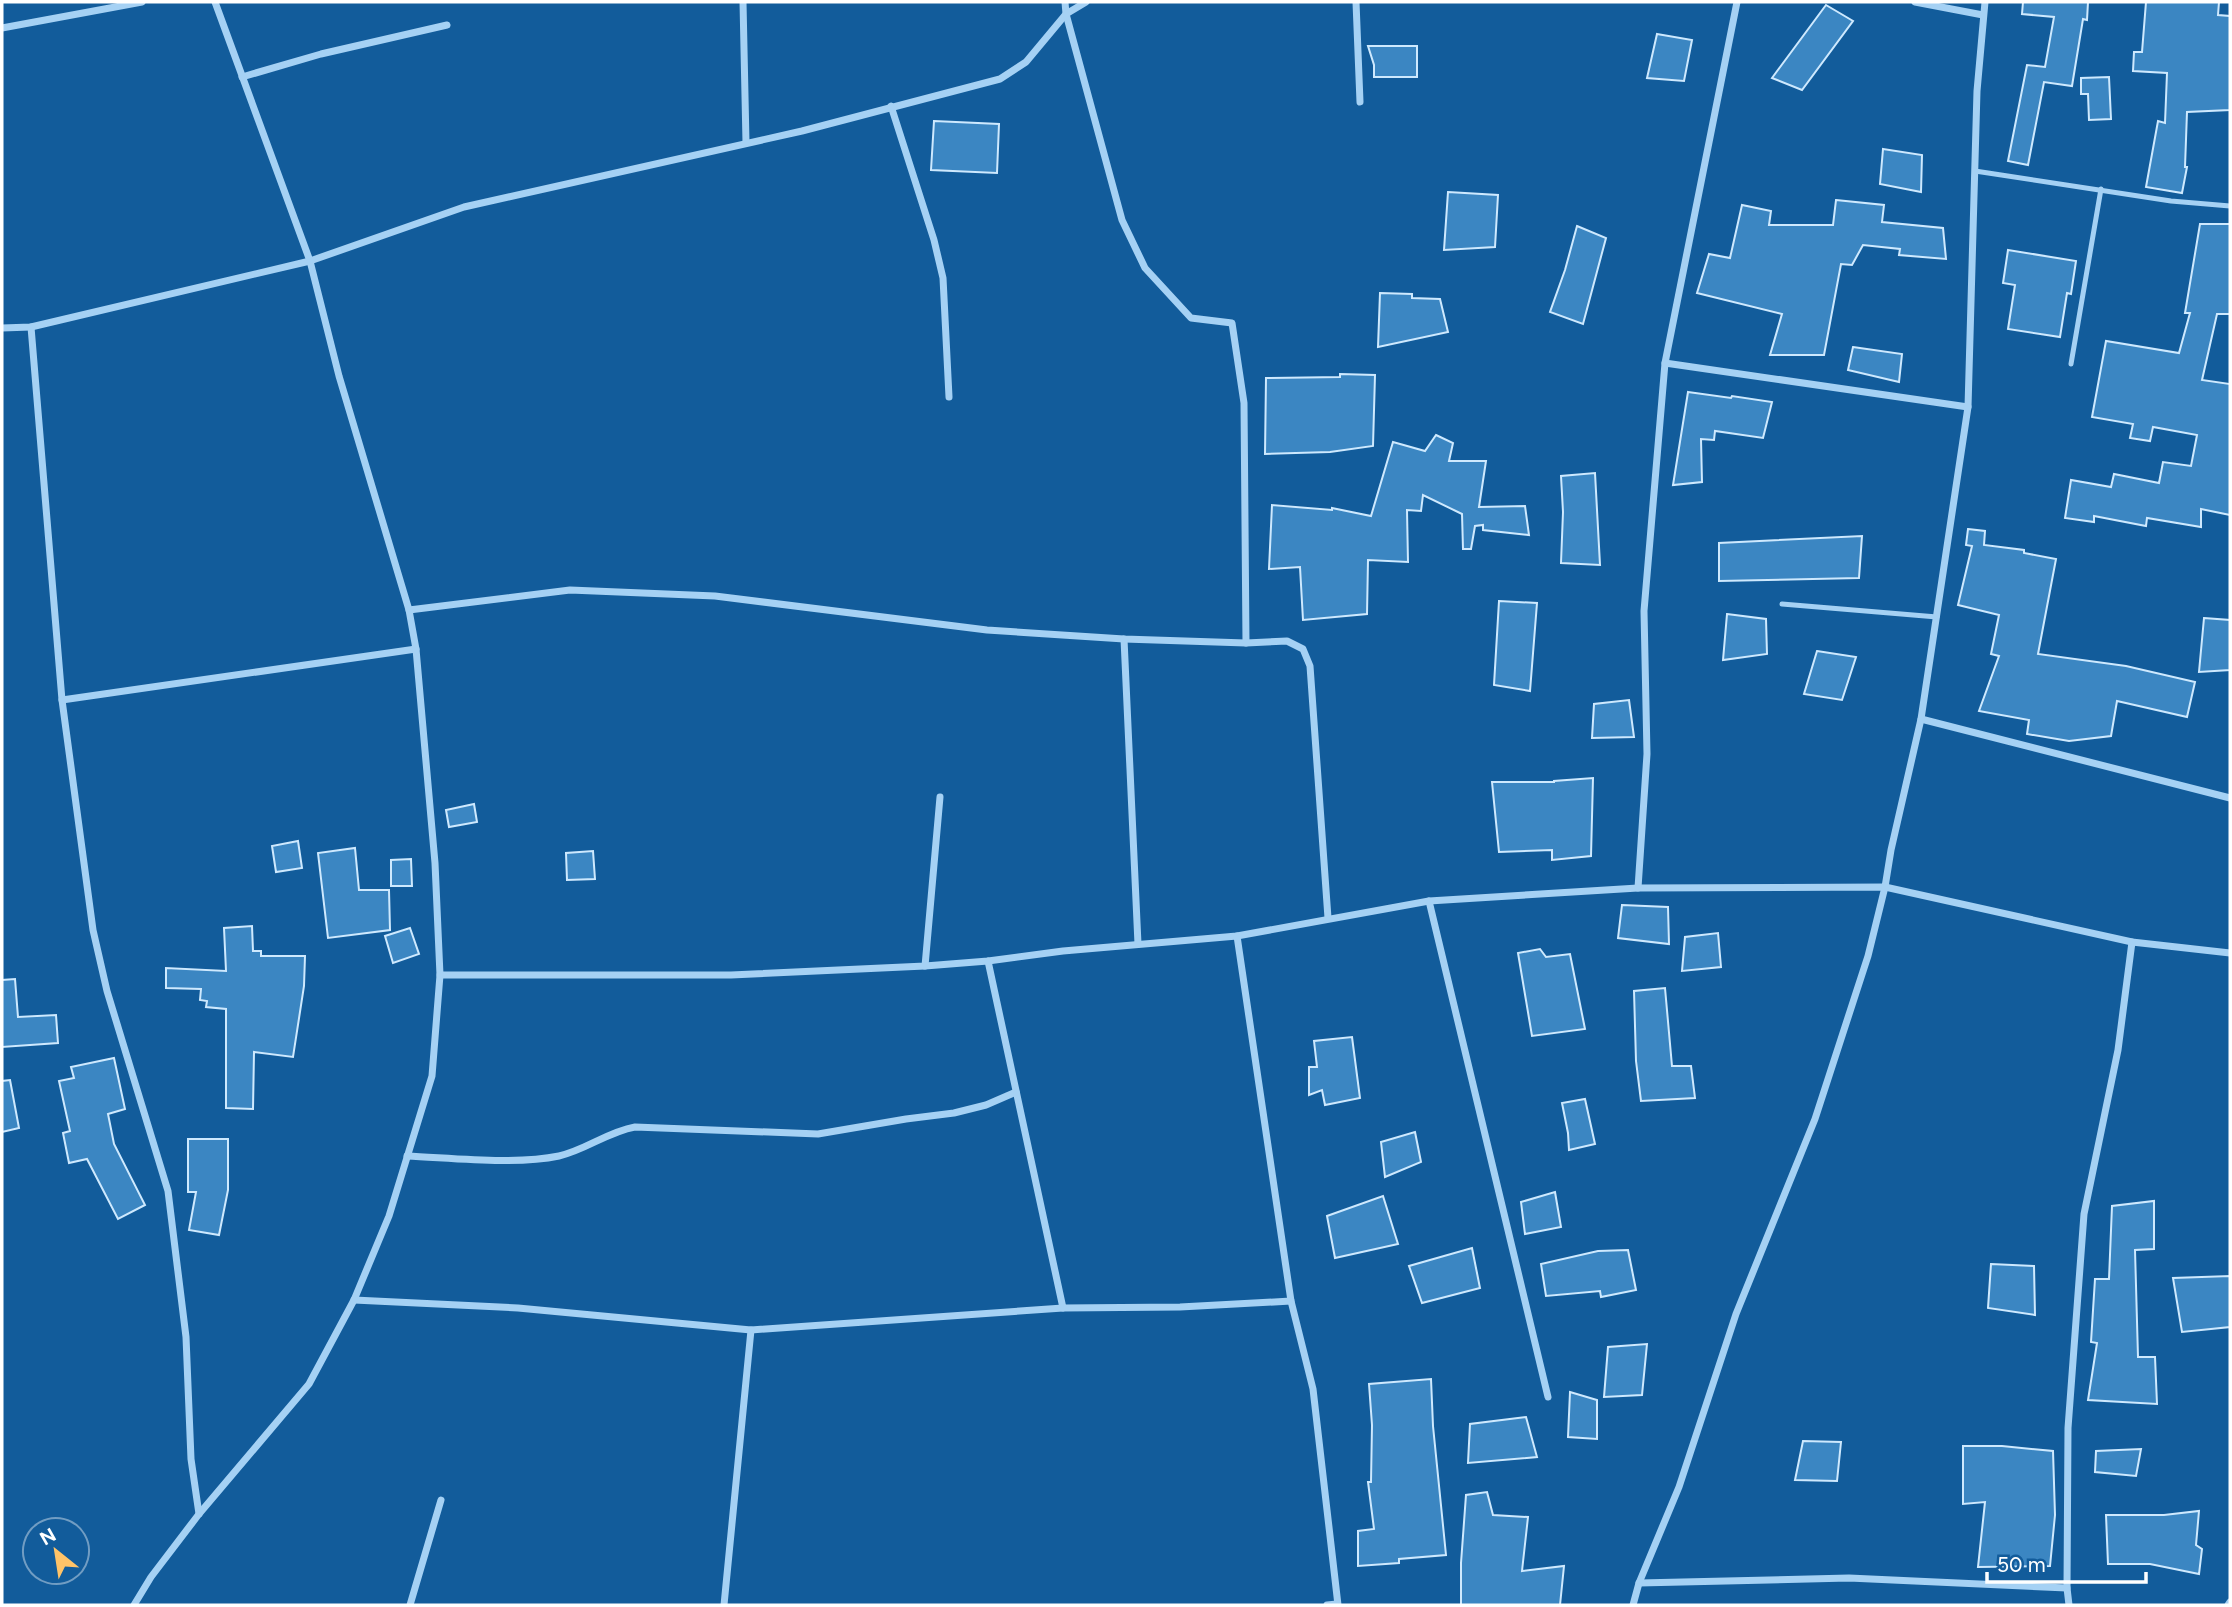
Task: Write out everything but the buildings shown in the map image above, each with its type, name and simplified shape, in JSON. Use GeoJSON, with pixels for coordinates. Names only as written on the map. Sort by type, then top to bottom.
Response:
{"type":"FeatureCollection","features":[{"type":"Feature","properties":{"kind":"street"},"geometry":{"type":"LineString","coordinates":[[2,27],[142,2]]}},
{"type":"Feature","properties":{"kind":"street"},"geometry":{"type":"LineString","coordinates":[[134,1605],[151,1577],[199,1514],[309,1384],[354,1300],[389,1216],[432,1076],[440,975],[435,863],[416,649],[409,610],[338,376],[310,261],[215,2]]}},
{"type":"Feature","properties":{"kind":"street"},"geometry":{"type":"LineString","coordinates":[[743,2],[746,143]]}},
{"type":"Feature","properties":{"kind":"street"},"geometry":{"type":"LineString","coordinates":[[1065,2],[1122,220],[1145,268],[1191,318],[1232,323],[1244,403],[1246,643]]}},
{"type":"Feature","properties":{"kind":"street"},"geometry":{"type":"LineString","coordinates":[[2,328],[31,327],[310,261],[464,206],[802,131],[1000,79],[1026,62],[1066,14],[1086,2]]}},
{"type":"Feature","properties":{"kind":"street"},"geometry":{"type":"LineString","coordinates":[[1356,2],[1360,102]]}},
{"type":"Feature","properties":{"kind":"street"},"geometry":{"type":"LineString","coordinates":[[1638,888],[1647,754],[1644,611],[1665,363],[1737,2]]}},
{"type":"Feature","properties":{"kind":"street"},"geometry":{"type":"LineString","coordinates":[[1915,2],[1983,15]]}},
{"type":"Feature","properties":{"kind":"street"},"geometry":{"type":"LineString","coordinates":[[1633,1605],[1679,1487],[1737,1314],[1815,1119],[1868,956],[1922,719],[1968,407],[1977,91],[1984,2]]}},
{"type":"Feature","properties":{"kind":"street"},"geometry":{"type":"LineString","coordinates":[[242,77],[321,54],[447,25]]}},
{"type":"Feature","properties":{"kind":"street"},"geometry":{"type":"LineString","coordinates":[[891,106],[943,278],[949,397]]}},
{"type":"Feature","properties":{"kind":"street"},"geometry":{"type":"LineString","coordinates":[[31,327],[62,700],[96,942],[107,991],[168,1191],[186,1337],[191,1459],[199,1514]]}},
{"type":"Feature","properties":{"kind":"street"},"geometry":{"type":"LineString","coordinates":[[1665,363],[1968,407]]}},
{"type":"Feature","properties":{"kind":"street"},"geometry":{"type":"LineString","coordinates":[[409,610],[570,590],[715,596],[987,630],[1124,639],[1246,643],[1287,641],[1303,649],[1310,666],[1328,918]]}},
{"type":"Feature","properties":{"kind":"street"},"geometry":{"type":"LineString","coordinates":[[1124,639],[1138,944]]}},
{"type":"Feature","properties":{"kind":"street"},"geometry":{"type":"LineString","coordinates":[[62,700],[416,649]]}},
{"type":"Feature","properties":{"kind":"street"},"geometry":{"type":"LineString","coordinates":[[1922,719],[2230,798]]}},
{"type":"Feature","properties":{"kind":"street"},"geometry":{"type":"LineString","coordinates":[[925,967],[940,797]]}},
{"type":"Feature","properties":{"kind":"street"},"geometry":{"type":"LineString","coordinates":[[440,975],[731,975],[925,967],[1063,951],[1237,936],[1429,901],[1638,888],[1885,887],[2132,942],[2230,953]]}},
{"type":"Feature","properties":{"kind":"street"},"geometry":{"type":"LineString","coordinates":[[1429,901],[1548,1397]]}},
{"type":"Feature","properties":{"kind":"street"},"geometry":{"type":"LineString","coordinates":[[1237,936],[1291,1301],[1313,1388],[1337,1605],[1326,1605]]}},
{"type":"Feature","properties":{"kind":"street"},"geometry":{"type":"LineString","coordinates":[[2068,1605],[2068,1428],[2084,1214],[2118,1050],[2132,942]]}},
{"type":"Feature","properties":{"kind":"street"},"geometry":{"type":"LineString","coordinates":[[988,961],[1063,1308]]}},
{"type":"Feature","properties":{"kind":"street"},"geometry":{"type":"LineString","coordinates":[[407,1156],[493,1159],[551,1157],[574,1151],[612,1132],[635,1127],[818,1134],[954,1113],[986,1105],[1016,1092]]}},
{"type":"Feature","properties":{"kind":"street"},"geometry":{"type":"LineString","coordinates":[[354,1300],[518,1308],[751,1330],[1063,1308],[1180,1307],[1291,1301]]}},
{"type":"Feature","properties":{"kind":"street"},"geometry":{"type":"LineString","coordinates":[[724,1605],[751,1330]]}},
{"type":"Feature","properties":{"kind":"street"},"geometry":{"type":"LineString","coordinates":[[410,1605],[441,1500]]}},
{"type":"Feature","properties":{"kind":"street"},"geometry":{"type":"LineString","coordinates":[[1639,1584],[1849,1578],[2067,1588]]}},
{"type":"Feature","properties":{"kind":"lane"},"geometry":{"type":"LineString","coordinates":[[1975,171],[2171,201],[2230,206]]}},
{"type":"Feature","properties":{"kind":"lane"},"geometry":{"type":"LineString","coordinates":[[2071,364],[2101,189]]}},
{"type":"Feature","properties":{"kind":"lane"},"geometry":{"type":"LineString","coordinates":[[1782,604],[1937,617]]}}]}
